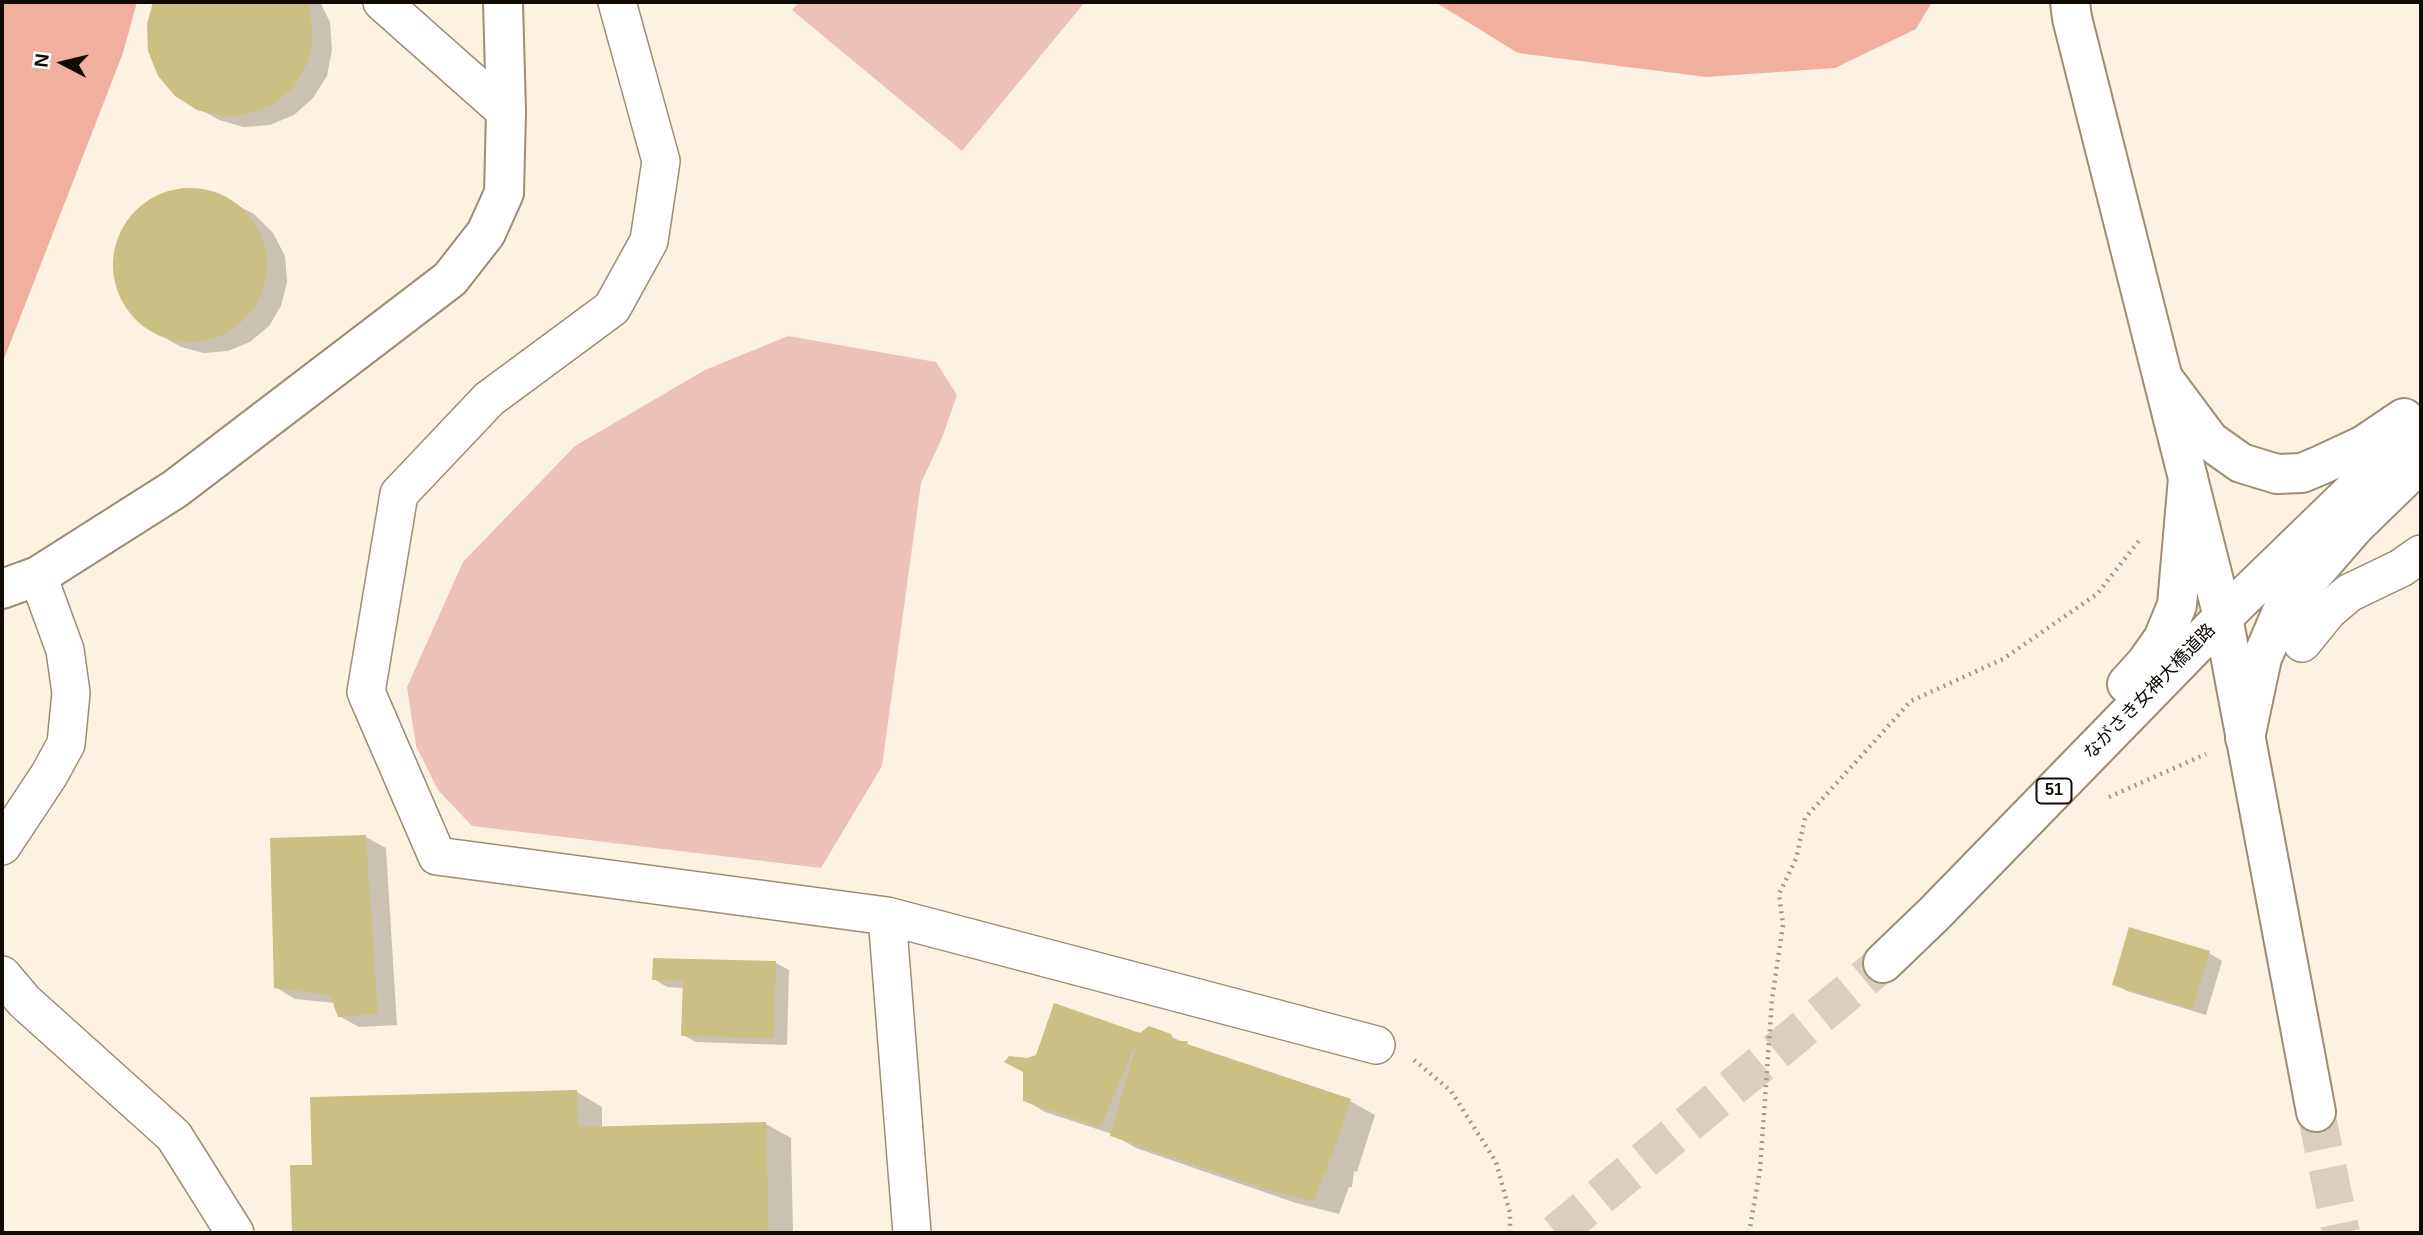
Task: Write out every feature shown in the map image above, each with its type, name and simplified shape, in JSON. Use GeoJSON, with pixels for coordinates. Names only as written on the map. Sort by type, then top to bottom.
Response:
{"type":"FeatureCollection","features":[{"type":"Feature","properties":{"kind":"street"},"geometry":{"type":"LineString","coordinates":[[382,2],[506,112]]}},
{"type":"Feature","properties":{"kind":"street"},"geometry":{"type":"LineString","coordinates":[[2,589],[38,576],[175,489],[450,279],[486,233],[504,193],[506,112],[503,2]]}},
{"type":"Feature","properties":{"kind":"street"},"geometry":{"type":"LineString","coordinates":[[617,2],[661,161],[649,241],[612,308],[489,399],[399,495],[366,692],[437,856],[887,916],[1376,1045]]}},
{"type":"Feature","properties":{"kind":"street"},"geometry":{"type":"LineString","coordinates":[[2070,2],[2223,617],[2316,1112]]}},
{"type":"Feature","properties":{"kind":"street"},"geometry":{"type":"LineString","coordinates":[[2163,378],[2210,441],[2241,463],[2277,474],[2302,473],[2364,445],[2421,407]]}},
{"type":"Feature","properties":{"kind":"street","name":"ながさき女神大橋道路"},"geometry":{"type":"LineString","coordinates":[[1883,963],[2223,617],[2421,425]]}},
{"type":"Feature","properties":{"kind":"street"},"geometry":{"type":"LineString","coordinates":[[2245,738],[2262,658],[2283,609],[2355,526],[2421,462]]}},
{"type":"Feature","properties":{"kind":"street"},"geometry":{"type":"LineString","coordinates":[[1934,914],[1942,878],[1959,850],[1990,824],[2057,754],[2100,714],[2146,663],[2162,639],[2178,605],[2188,478]]}},
{"type":"Feature","properties":{"kind":"street"},"geometry":{"type":"LineString","coordinates":[[2302,643],[2328,611],[2349,593],[2401,568],[2421,554]]}},
{"type":"Feature","properties":{"kind":"street"},"geometry":{"type":"LineString","coordinates":[[2,846],[66,744],[71,693],[65,650],[38,576]]}},
{"type":"Feature","properties":{"kind":"street"},"geometry":{"type":"LineString","coordinates":[[887,916],[912,1233]]}},
{"type":"Feature","properties":{"kind":"street"},"geometry":{"type":"LineString","coordinates":[[2,975],[24,1002],[174,1136],[235,1233]]}},
{"type":"Feature","properties":{"kind":"path"},"geometry":{"type":"LineString","coordinates":[[1749,1233],[1760,1170],[1772,999],[1783,925],[1779,894],[1796,859],[1805,818],[1912,701],[2003,659],[2097,594]]}},
{"type":"Feature","properties":{"kind":"path"},"geometry":{"type":"LineString","coordinates":[[2103,800],[2245,738]]}},
{"type":"Feature","properties":{"kind":"path"},"geometry":{"type":"LineString","coordinates":[[1376,1045],[1416,1061],[1451,1091],[1496,1162],[1510,1213],[1510,1233]]}},
{"type":"Feature","properties":{"kind":"shaded area"},"geometry":{"type":"Polygon","coordinates":[[[2,2],[137,2],[123,53],[2,364],[2,2]]]}},
{"type":"Feature","properties":{"kind":"shaded area"},"geometry":{"type":"Polygon","coordinates":[[[799,2],[1085,2],[962,151],[792,10],[799,2]]]}},
{"type":"Feature","properties":{"kind":"shaded area"},"geometry":{"type":"Polygon","coordinates":[[[1435,2],[1932,2],[1916,29],[1835,68],[1706,77],[1518,53],[1435,2]]]}},
{"type":"Feature","properties":{"kind":"shaded area"},"geometry":{"type":"Polygon","coordinates":[[[788,336],[936,362],[957,395],[942,438],[921,483],[882,766],[821,868],[472,826],[438,790],[416,746],[407,687],[463,562],[575,446],[705,370],[788,336]]]}},
{"type":"Feature","properties":{"kind":"building"},"geometry":{"type":"Polygon","coordinates":[[[153,2],[307,2],[313,38],[307,64],[294,87],[274,104],[249,114],[223,117],[197,110],[175,96],[158,76],[148,51],[147,24],[153,2]]]}},
{"type":"Feature","properties":{"kind":"building"},"geometry":{"type":"Polygon","coordinates":[[[190,188],[220,194],[245,210],[261,235],[267,265],[261,295],[245,320],[220,336],[190,342],[160,336],[135,320],[119,295],[113,265],[119,235],[135,210],[160,194],[190,188]]]}},
{"type":"Feature","properties":{"kind":"building"},"geometry":{"type":"Polygon","coordinates":[[[366,835],[378,1014],[338,1017],[330,995],[274,988],[270,838],[366,835]]]}},
{"type":"Feature","properties":{"kind":"building"},"geometry":{"type":"Polygon","coordinates":[[[2129,927],[2210,951],[2193,1009],[2112,985],[2129,927]]]}},
{"type":"Feature","properties":{"kind":"building"},"geometry":{"type":"Polygon","coordinates":[[[653,958],[776,961],[774,1038],[681,1036],[683,981],[652,980],[653,958]]]}},
{"type":"Feature","properties":{"kind":"building"},"geometry":{"type":"Polygon","coordinates":[[[1054,1003],[1140,1033],[1149,1026],[1171,1034],[1175,1041],[1188,1041],[1187,1044],[1351,1099],[1332,1158],[1329,1158],[1327,1174],[1324,1174],[1314,1201],[1269,1190],[1110,1136],[1139,1036],[1102,1124],[1098,1127],[1023,1101],[1023,1072],[1004,1062],[1009,1056],[1027,1058],[1036,1055],[1054,1003]]]}},
{"type":"Feature","properties":{"kind":"building"},"geometry":{"type":"Polygon","coordinates":[[[577,1090],[578,1127],[766,1122],[769,1233],[292,1233],[290,1165],[312,1165],[310,1097],[577,1090]]]}},
{"type":"Feature","properties":{"kind":"tunnel"},"geometry":{"type":"LineString","coordinates":[[1556,1233],[1883,963]]}},
{"type":"Feature","properties":{"kind":"tunnel"},"geometry":{"type":"LineString","coordinates":[[2316,1112],[2341,1233]]}}]}
